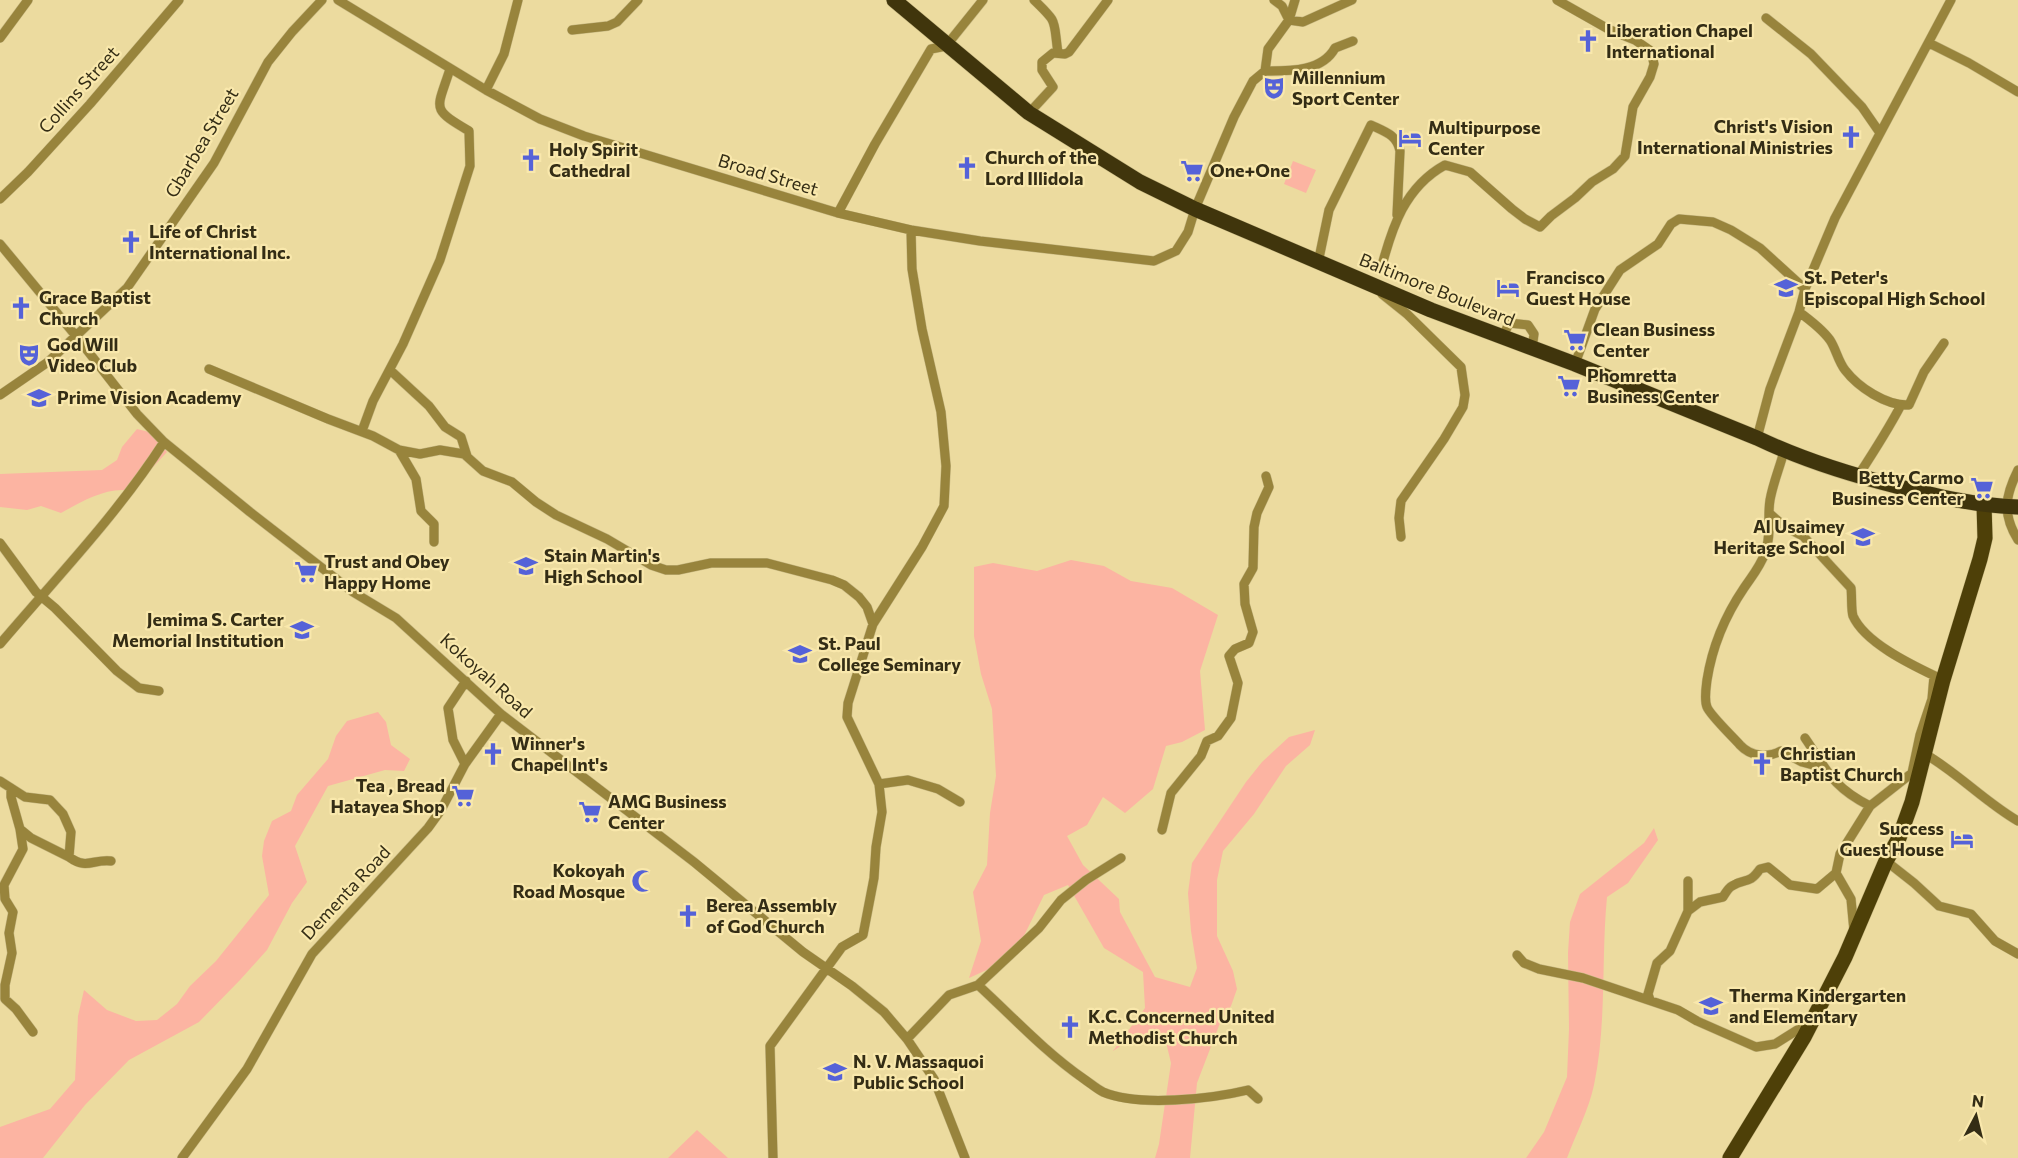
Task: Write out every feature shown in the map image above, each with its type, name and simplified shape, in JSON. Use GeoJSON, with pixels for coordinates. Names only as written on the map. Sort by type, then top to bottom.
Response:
{"type":"FeatureCollection","features":[{"type":"Feature","properties":{"kind":"highway","name":"Baltimore Boulevard"},"geometry":{"type":"LineString","coordinates":[[894,0],[946,46],[1029,113],[1140,182],[1195,209],[1371,285],[1575,364],[1784,451],[1858,476],[1931,495],[2012,507]]}},
{"type":"Feature","properties":{"kind":"main road"},"geometry":{"type":"LineString","coordinates":[[1730,1158],[1812,1021],[1854,935],[1886,861],[1899,838],[1925,754],[1939,678],[1985,538],[1984,504]]}},
{"type":"Feature","properties":{"kind":"street"},"geometry":{"type":"LineString","coordinates":[[0,38],[28,0]]}},
{"type":"Feature","properties":{"kind":"street","name":"Collins Street"},"geometry":{"type":"LineString","coordinates":[[0,199],[90,104],[179,0]]}},
{"type":"Feature","properties":{"kind":"street","name":"Gbarbea Street"},"geometry":{"type":"LineString","coordinates":[[0,395],[48,362],[127,288],[214,163],[268,62],[322,0]]}},
{"type":"Feature","properties":{"kind":"street","name":"Broad Street"},"geometry":{"type":"LineString","coordinates":[[338,0],[486,90],[540,119],[584,136],[838,213],[911,230],[1154,261],[1176,251],[1188,232],[1195,209],[1234,117],[1252,81],[1265,71]]}},
{"type":"Feature","properties":{"kind":"street"},"geometry":{"type":"LineString","coordinates":[[486,90],[504,54],[518,0]]}},
{"type":"Feature","properties":{"kind":"street"},"geometry":{"type":"LineString","coordinates":[[572,30],[608,26],[617,22],[638,0]]}},
{"type":"Feature","properties":{"kind":"street"},"geometry":{"type":"LineString","coordinates":[[838,213],[875,144],[931,49],[946,46],[983,0]]}},
{"type":"Feature","properties":{"kind":"street"},"geometry":{"type":"LineString","coordinates":[[1034,0],[1050,14],[1055,22],[1058,53]]}},
{"type":"Feature","properties":{"kind":"street"},"geometry":{"type":"LineString","coordinates":[[1029,113],[1053,87],[1041,66],[1042,62],[1053,53],[1069,52],[1108,0]]}},
{"type":"Feature","properties":{"kind":"street"},"geometry":{"type":"LineString","coordinates":[[1274,0],[1281,6],[1289,20]]}},
{"type":"Feature","properties":{"kind":"street"},"geometry":{"type":"LineString","coordinates":[[1295,0],[1289,20],[1268,49],[1265,71],[1301,71],[1330,56],[1335,48],[1353,41]]}},
{"type":"Feature","properties":{"kind":"street"},"geometry":{"type":"LineString","coordinates":[[1289,20],[1303,22],[1352,0]]}},
{"type":"Feature","properties":{"kind":"street"},"geometry":{"type":"LineString","coordinates":[[1396,220],[1418,185],[1430,173],[1445,165],[1470,172],[1512,209],[1540,227],[1625,156],[1633,107],[1650,77],[1654,64],[1651,51],[1635,40],[1610,30],[1557,0]]}},
{"type":"Feature","properties":{"kind":"street"},"geometry":{"type":"LineString","coordinates":[[1757,438],[1770,389],[1799,312],[1805,289],[1835,218],[1951,0]]}},
{"type":"Feature","properties":{"kind":"street"},"geometry":{"type":"LineString","coordinates":[[1766,18],[1811,54],[1862,107],[1880,133]]}},
{"type":"Feature","properties":{"kind":"street"},"geometry":{"type":"LineString","coordinates":[[1929,43],[2018,92]]}},
{"type":"Feature","properties":{"kind":"street"},"geometry":{"type":"LineString","coordinates":[[362,431],[369,410],[404,344],[440,260],[470,166],[469,131],[440,111],[439,104],[450,69]]}},
{"type":"Feature","properties":{"kind":"street"},"geometry":{"type":"LineString","coordinates":[[1318,263],[1329,210],[1371,125],[1390,134],[1398,142],[1400,151],[1396,220],[1381,269]]}},
{"type":"Feature","properties":{"kind":"street"},"geometry":{"type":"LineString","coordinates":[[1575,364],[1595,309],[1620,270],[1658,244],[1671,224],[1679,219],[1713,222],[1731,230],[1760,248],[1805,289]]}},
{"type":"Feature","properties":{"kind":"street"},"geometry":{"type":"LineString","coordinates":[[773,1158],[770,1046],[842,947],[863,935],[874,878],[882,812],[879,784],[847,717],[848,703],[873,624],[922,547],[944,506],[946,466],[941,412],[922,329],[912,269],[911,230]]}},
{"type":"Feature","properties":{"kind":"street","name":"Kokoyah Road"},"geometry":{"type":"LineString","coordinates":[[0,244],[137,414],[164,442],[353,591],[396,618],[501,714],[694,862],[826,970],[852,986],[884,1012],[907,1039],[934,1080],[965,1158]]}},
{"type":"Feature","properties":{"kind":"street"},"geometry":{"type":"LineString","coordinates":[[1371,285],[1407,314],[1461,367],[1464,381],[1463,407],[1401,501],[1399,518],[1401,537]]}},
{"type":"Feature","properties":{"kind":"street"},"geometry":{"type":"LineString","coordinates":[[1799,312],[1813,322],[1830,340],[1844,370],[1860,385],[1889,402],[1901,405],[1909,405],[1924,372],[1944,343]]}},
{"type":"Feature","properties":{"kind":"street"},"geometry":{"type":"LineString","coordinates":[[209,369],[362,431],[399,450],[420,454],[440,450],[464,454],[483,471],[512,482],[556,515],[607,539],[651,566],[678,570],[711,563],[767,563],[844,585],[863,602],[873,624]]}},
{"type":"Feature","properties":{"kind":"street"},"geometry":{"type":"LineString","coordinates":[[390,370],[429,406],[445,427],[461,437],[467,456]]}},
{"type":"Feature","properties":{"kind":"street"},"geometry":{"type":"LineString","coordinates":[[1858,476],[1901,405]]}},
{"type":"Feature","properties":{"kind":"street"},"geometry":{"type":"LineString","coordinates":[[0,644],[98,532],[141,478],[164,442]]}},
{"type":"Feature","properties":{"kind":"street"},"geometry":{"type":"LineString","coordinates":[[399,450],[416,479],[421,511],[434,524],[434,542]]}},
{"type":"Feature","properties":{"kind":"street"},"geometry":{"type":"LineString","coordinates":[[1784,451],[1771,498],[1769,513],[1771,532],[1766,553],[1722,627],[1711,658],[1706,707],[1744,749],[1757,755],[1770,757],[1781,751],[1802,762],[1824,768]]}},
{"type":"Feature","properties":{"kind":"street"},"geometry":{"type":"LineString","coordinates":[[2018,470],[2008,491],[2012,507],[2010,527],[2018,540]]}},
{"type":"Feature","properties":{"kind":"street"},"geometry":{"type":"LineString","coordinates":[[1162,830],[1171,794],[1201,756],[1207,741],[1218,736],[1231,718],[1238,683],[1229,656],[1235,649],[1249,643],[1253,632],[1245,604],[1244,584],[1253,568],[1253,535],[1257,513],[1269,487],[1266,476]]}},
{"type":"Feature","properties":{"kind":"street"},"geometry":{"type":"LineString","coordinates":[[1688,911],[1700,902],[1723,897],[1731,886],[1742,881],[1748,882],[1760,869],[1768,867],[1790,885],[1817,889],[1836,873],[1840,854],[1870,806],[1912,773],[1920,735],[1939,678],[1883,647],[1868,635],[1852,613],[1851,588],[1803,536],[1785,527],[1769,513]]}},
{"type":"Feature","properties":{"kind":"street"},"geometry":{"type":"LineString","coordinates":[[0,543],[41,596],[117,671],[139,688],[159,691]]}},
{"type":"Feature","properties":{"kind":"street"},"geometry":{"type":"LineString","coordinates":[[465,764],[453,740],[447,708],[466,681]]}},
{"type":"Feature","properties":{"kind":"street","name":"Dementa Road"},"geometry":{"type":"LineString","coordinates":[[182,1158],[248,1069],[312,954],[429,828],[465,764],[501,714]]}},
{"type":"Feature","properties":{"kind":"street"},"geometry":{"type":"LineString","coordinates":[[1805,738],[1824,768],[1845,792],[1870,806]]}},
{"type":"Feature","properties":{"kind":"street"},"geometry":{"type":"LineString","coordinates":[[1925,754],[2018,821]]}},
{"type":"Feature","properties":{"kind":"street"},"geometry":{"type":"LineString","coordinates":[[879,784],[908,780],[938,789],[960,802]]}},
{"type":"Feature","properties":{"kind":"street"},"geometry":{"type":"LineString","coordinates":[[0,781],[25,796],[50,800],[63,814],[71,832],[69,857]]}},
{"type":"Feature","properties":{"kind":"street"},"geometry":{"type":"LineString","coordinates":[[11,788],[23,849],[4,885],[5,899],[13,912],[9,933],[12,953],[2,984],[5,999],[16,1009],[33,1032]]}},
{"type":"Feature","properties":{"kind":"street"},"geometry":{"type":"LineString","coordinates":[[20,829],[31,838],[78,864],[91,865],[101,860],[111,861]]}},
{"type":"Feature","properties":{"kind":"street"},"geometry":{"type":"LineString","coordinates":[[907,1039],[949,995],[978,984],[1039,928],[1061,900],[1086,880],[1121,858]]}},
{"type":"Feature","properties":{"kind":"street"},"geometry":{"type":"LineString","coordinates":[[1886,861],[1939,906],[1971,914],[1995,941],[2018,954]]}},
{"type":"Feature","properties":{"kind":"street"},"geometry":{"type":"LineString","coordinates":[[1836,873],[1851,899],[1854,935]]}},
{"type":"Feature","properties":{"kind":"street"},"geometry":{"type":"LineString","coordinates":[[1650,1000],[1648,994],[1657,963],[1670,951],[1688,911],[1688,881]]}},
{"type":"Feature","properties":{"kind":"street"},"geometry":{"type":"LineString","coordinates":[[1517,955],[1524,963],[1539,969],[1583,978],[1678,1010],[1756,1047],[1775,1044],[1812,1021]]}},
{"type":"Feature","properties":{"kind":"street"},"geometry":{"type":"LineString","coordinates":[[978,984],[1048,1050],[1103,1092],[1137,1100],[1187,1099],[1248,1090],[1258,1099]]}},
{"type":"Feature","properties":{"kind":"shaded area"},"geometry":{"type":"Polygon","coordinates":[[[1293,161],[1316,170],[1306,193],[1284,184],[1293,161]]]}},
{"type":"Feature","properties":{"kind":"shaded area"},"geometry":{"type":"Polygon","coordinates":[[[137,429],[149,432],[167,452],[131,491],[104,493],[61,513],[41,506],[27,510],[0,507],[0,474],[102,470],[117,460],[122,447],[137,429]]]}},
{"type":"Feature","properties":{"kind":"shaded area"},"geometry":{"type":"Polygon","coordinates":[[[1071,560],[1104,566],[1131,581],[1172,588],[1218,615],[1200,671],[1205,730],[1182,742],[1166,746],[1153,789],[1125,813],[1103,797],[1087,825],[1067,836],[1083,865],[1119,899],[1120,912],[1155,977],[1190,987],[1197,968],[1188,893],[1192,863],[1262,762],[1289,737],[1315,730],[1310,745],[1286,766],[1254,814],[1223,851],[1217,880],[1217,936],[1233,971],[1237,989],[1231,1006],[1220,1023],[1197,1083],[1190,1158],[1155,1158],[1171,1063],[1166,1042],[1140,1034],[1113,1051],[1145,1008],[1143,972],[1104,948],[1068,885],[1044,895],[1013,958],[969,978],[981,941],[973,892],[987,865],[990,813],[996,776],[992,709],[981,674],[974,636],[974,567],[993,563],[1037,571],[1071,560]]]}},
{"type":"Feature","properties":{"kind":"shaded area"},"geometry":{"type":"Polygon","coordinates":[[[378,712],[386,722],[391,745],[410,759],[404,771],[385,770],[328,786],[295,846],[307,882],[292,903],[267,950],[199,1022],[129,1060],[85,1105],[43,1158],[0,1158],[0,1127],[50,1109],[75,1080],[78,1016],[84,990],[107,1010],[136,1021],[157,1020],[177,1004],[190,986],[216,961],[269,895],[262,856],[264,841],[272,821],[291,811],[297,795],[328,759],[336,736],[347,721],[378,712]]]}},
{"type":"Feature","properties":{"kind":"shaded area"},"geometry":{"type":"Polygon","coordinates":[[[1654,828],[1658,840],[1628,883],[1607,897],[1601,1038],[1594,1085],[1586,1112],[1567,1158],[1526,1158],[1544,1132],[1567,1077],[1570,922],[1580,894],[1644,843],[1654,828]]]}},
{"type":"Feature","properties":{"kind":"shaded area"},"geometry":{"type":"Polygon","coordinates":[[[697,1130],[728,1158],[668,1158],[697,1130]]]}},
{"type":"Feature","properties":{"kind":"place","name":"Liberation Chapel International"},"geometry":{"type":"Point","coordinates":[1588,41]}},
{"type":"Feature","properties":{"kind":"place","name":"Millennium Sport Center"},"geometry":{"type":"Point","coordinates":[1274,88]}},
{"type":"Feature","properties":{"kind":"place","name":"Christ's Vision International Ministries"},"geometry":{"type":"Point","coordinates":[1851,137]}},
{"type":"Feature","properties":{"kind":"place","name":"Multipurpose Center"},"geometry":{"type":"Point","coordinates":[1410,138]}},
{"type":"Feature","properties":{"kind":"place","name":"Holy Spirit Cathedral"},"geometry":{"type":"Point","coordinates":[531,160]}},
{"type":"Feature","properties":{"kind":"place","name":"Church of the Lord Illidola"},"geometry":{"type":"Point","coordinates":[967,168]}},
{"type":"Feature","properties":{"kind":"place","name":"One+One"},"geometry":{"type":"Point","coordinates":[1192,171]}},
{"type":"Feature","properties":{"kind":"place","name":"Life of Christ International Inc."},"geometry":{"type":"Point","coordinates":[131,242]}},
{"type":"Feature","properties":{"kind":"place","name":"Francisco Guest House"},"geometry":{"type":"Point","coordinates":[1508,288]}},
{"type":"Feature","properties":{"kind":"place","name":"St. Peter's Episcopal High School"},"geometry":{"type":"Point","coordinates":[1786,288]}},
{"type":"Feature","properties":{"kind":"place","name":"Grace Baptist Church"},"geometry":{"type":"Point","coordinates":[21,308]}},
{"type":"Feature","properties":{"kind":"place","name":"Clean Business Center"},"geometry":{"type":"Point","coordinates":[1575,340]}},
{"type":"Feature","properties":{"kind":"place","name":"God Will Video Club"},"geometry":{"type":"Point","coordinates":[29,355]}},
{"type":"Feature","properties":{"kind":"place","name":"Phomretta Business Center"},"geometry":{"type":"Point","coordinates":[1569,386]}},
{"type":"Feature","properties":{"kind":"place","name":"Prime Vision Academy"},"geometry":{"type":"Point","coordinates":[39,398]}},
{"type":"Feature","properties":{"kind":"place","name":"Betty Carmo Business Center"},"geometry":{"type":"Point","coordinates":[1982,488]}},
{"type":"Feature","properties":{"kind":"place","name":"Al Usaimey Heritage School"},"geometry":{"type":"Point","coordinates":[1863,537]}},
{"type":"Feature","properties":{"kind":"place","name":"Stain Martin's High School"},"geometry":{"type":"Point","coordinates":[526,566]}},
{"type":"Feature","properties":{"kind":"place","name":"Trust and Obey Happy Home"},"geometry":{"type":"Point","coordinates":[306,572]}},
{"type":"Feature","properties":{"kind":"place","name":"Jemima S. Carter Memorial Institution"},"geometry":{"type":"Point","coordinates":[302,630]}},
{"type":"Feature","properties":{"kind":"place","name":"St. Paul College Seminary"},"geometry":{"type":"Point","coordinates":[800,654]}},
{"type":"Feature","properties":{"kind":"place","name":"Winner's Chapel Int's"},"geometry":{"type":"Point","coordinates":[493,754]}},
{"type":"Feature","properties":{"kind":"place","name":"Christian Baptist Church"},"geometry":{"type":"Point","coordinates":[1762,764]}},
{"type":"Feature","properties":{"kind":"place","name":"Tea , Bread Hatayea Shop"},"geometry":{"type":"Point","coordinates":[463,796]}},
{"type":"Feature","properties":{"kind":"place","name":"AMG Business Center"},"geometry":{"type":"Point","coordinates":[590,812]}},
{"type":"Feature","properties":{"kind":"place","name":"Success Guest House"},"geometry":{"type":"Point","coordinates":[1962,839]}},
{"type":"Feature","properties":{"kind":"place","name":"Kokoyah Road Mosque"},"geometry":{"type":"Point","coordinates":[643,881]}},
{"type":"Feature","properties":{"kind":"place","name":"Berea Assembly of God Church"},"geometry":{"type":"Point","coordinates":[688,916]}},
{"type":"Feature","properties":{"kind":"place","name":"Therma Kindergarten and Elementary"},"geometry":{"type":"Point","coordinates":[1711,1006]}},
{"type":"Feature","properties":{"kind":"place","name":"K.C. Concerned United Methodist Church"},"geometry":{"type":"Point","coordinates":[1070,1027]}},
{"type":"Feature","properties":{"kind":"place","name":"N. V. Massaquoi Public School"},"geometry":{"type":"Point","coordinates":[835,1072]}}]}
